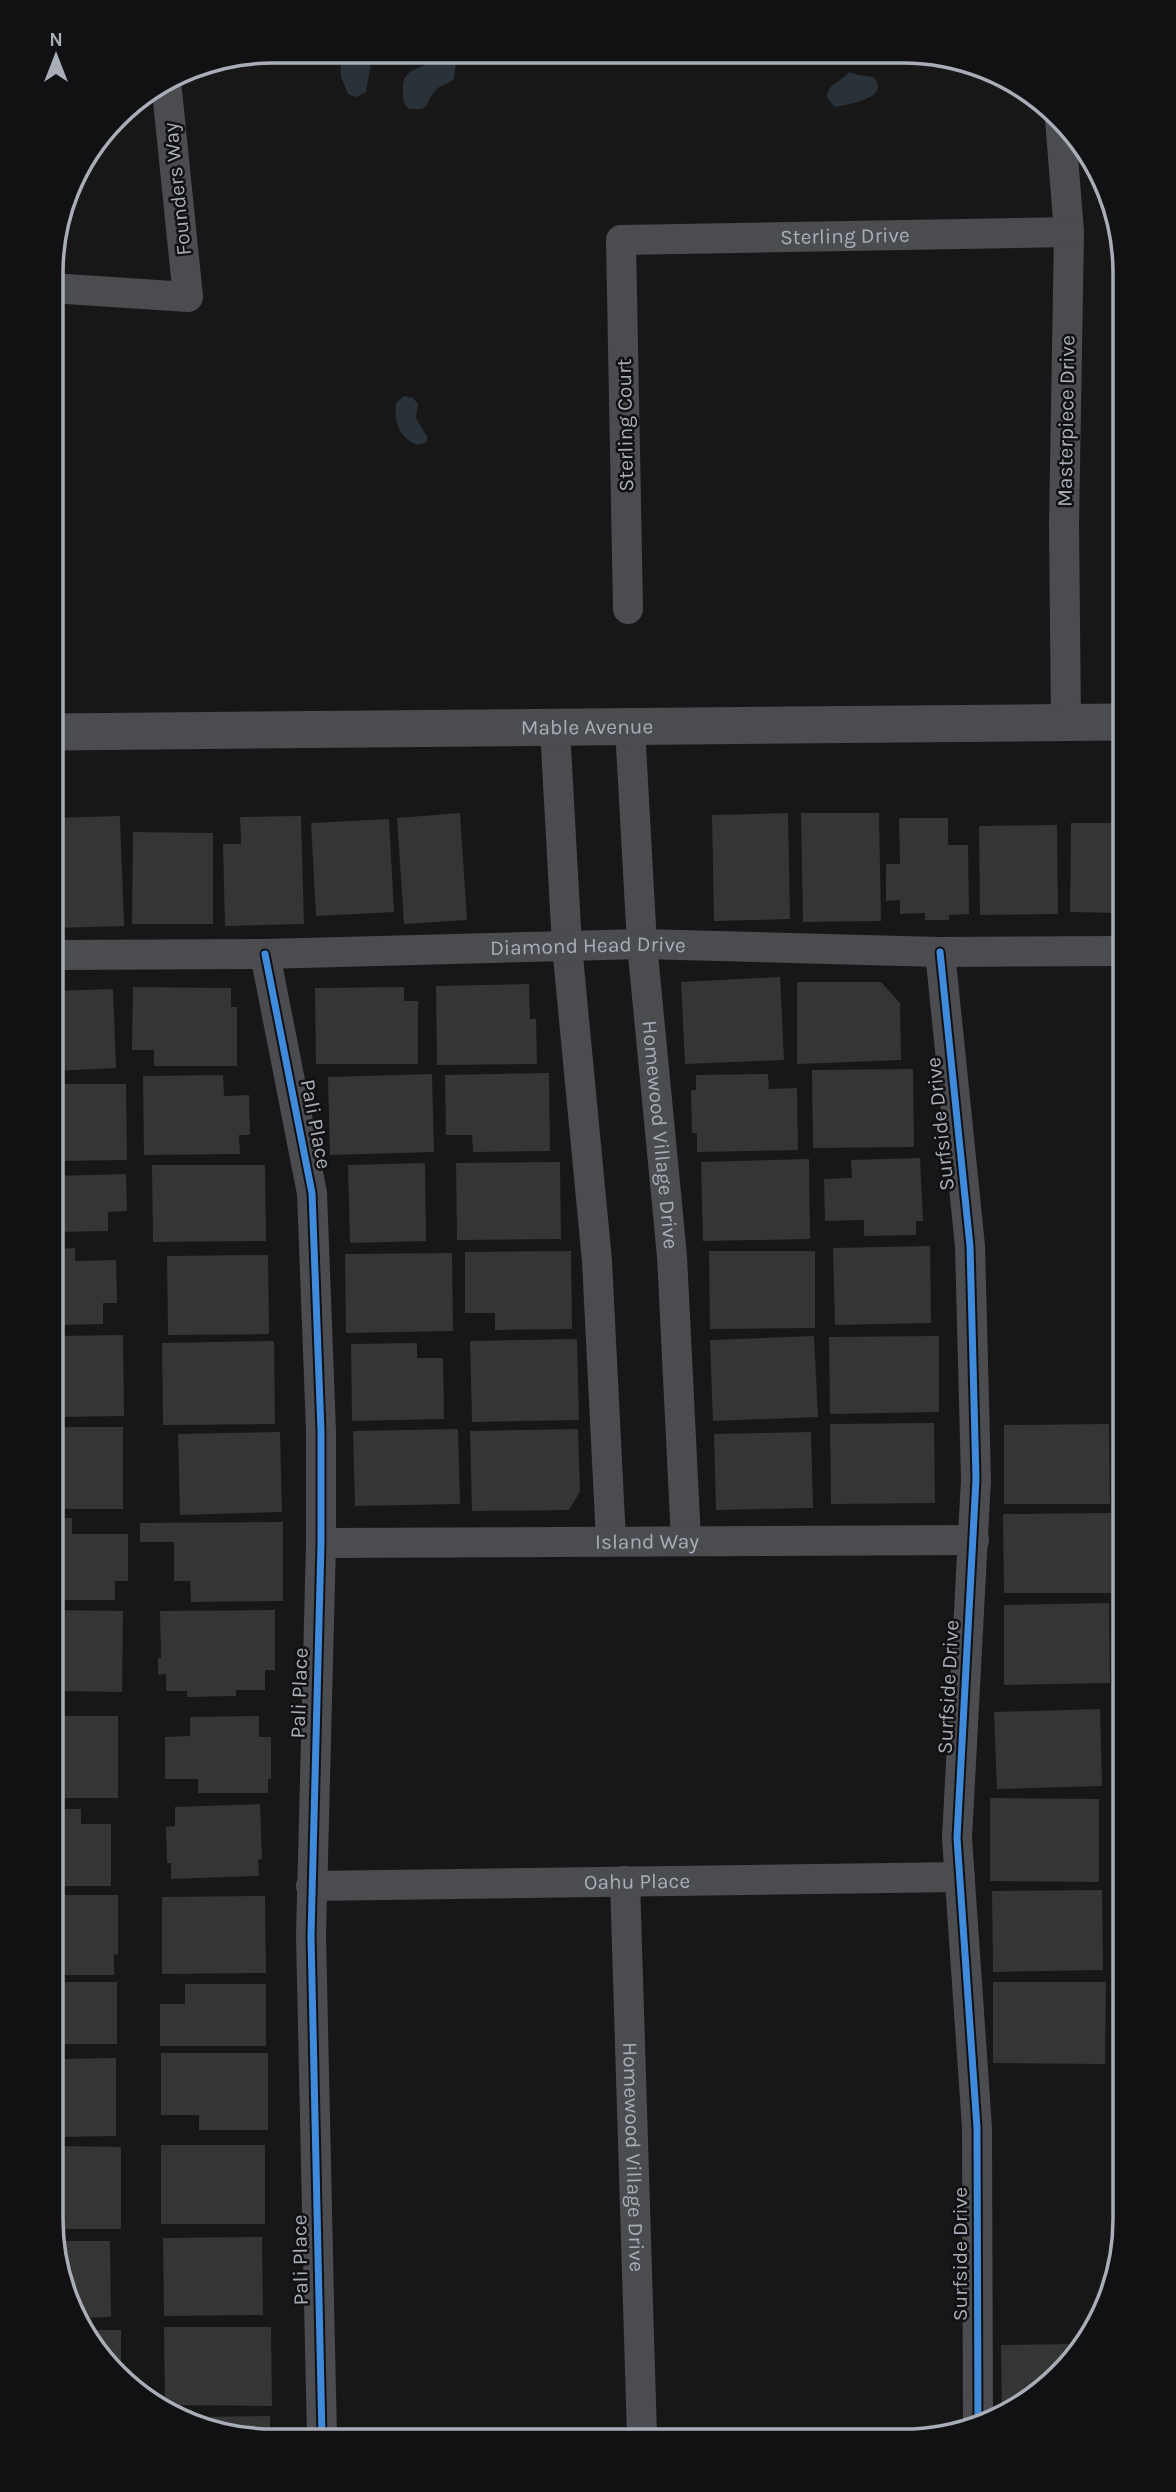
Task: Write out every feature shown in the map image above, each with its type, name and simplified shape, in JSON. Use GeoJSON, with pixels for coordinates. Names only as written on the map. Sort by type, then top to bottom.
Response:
{"type":"FeatureCollection","features":[{"type":"Feature","properties":{"kind":"street","name":"Founders Way"},"geometry":{"type":"LineString","coordinates":[[63,289],[188,297],[167,92]]}},
{"type":"Feature","properties":{"kind":"street","name":"Masterpiece Drive"},"geometry":{"type":"LineString","coordinates":[[1061,135],[1069,232],[1064,525],[1066,723]]}},
{"type":"Feature","properties":{"kind":"street","name":"Sterling Drive"},"geometry":{"type":"LineString","coordinates":[[621,240],[1069,232]]}},
{"type":"Feature","properties":{"kind":"street","name":"Sterling Court"},"geometry":{"type":"LineString","coordinates":[[621,240],[628,609]]}},
{"type":"Feature","properties":{"kind":"street","name":"Mable Avenue"},"geometry":{"type":"LineString","coordinates":[[63,732],[1113,722]]}},
{"type":"Feature","properties":{"kind":"street","name":"Homewood Village Drive"},"geometry":{"type":"LineString","coordinates":[[630,728],[642,944],[672,1256],[686,1540]]}},
{"type":"Feature","properties":{"kind":"street"},"geometry":{"type":"LineString","coordinates":[[555,729],[567,946],[597,1261],[611,1541]]}},
{"type":"Feature","properties":{"kind":"street","name":"Diamond Head Drive"},"geometry":{"type":"LineString","coordinates":[[63,955],[265,954],[642,944],[940,952],[1113,951]]}},
{"type":"Feature","properties":{"kind":"street","name":"Surfside Drive"},"geometry":{"type":"LineString","coordinates":[[940,952],[970,1246],[976,1479],[957,1838],[977,2128],[978,2415]]}},
{"type":"Feature","properties":{"kind":"street","name":"Pali Place"},"geometry":{"type":"LineString","coordinates":[[265,954],[312,1193],[321,1431],[321,1543],[311,1886],[322,2429]]}},
{"type":"Feature","properties":{"kind":"street","name":"Island Way"},"geometry":{"type":"LineString","coordinates":[[321,1543],[974,1540]]}},
{"type":"Feature","properties":{"kind":"street","name":"Oahu Place"},"geometry":{"type":"LineString","coordinates":[[311,1886],[960,1877]]}},
{"type":"Feature","properties":{"kind":"street","name":"Homewood Village Drive"},"geometry":{"type":"LineString","coordinates":[[625,1881],[642,2429]]}},
{"type":"Feature","properties":{"kind":"shaded area"},"geometry":{"type":"Polygon","coordinates":[[[340,63],[371,63],[366,92],[356,97],[348,94],[341,77],[340,63]]]}},
{"type":"Feature","properties":{"kind":"shaded area"},"geometry":{"type":"Polygon","coordinates":[[[429,63],[456,63],[454,79],[437,89],[421,109],[409,109],[403,98],[404,80],[406,75],[429,63]]]}},
{"type":"Feature","properties":{"kind":"shaded area"},"geometry":{"type":"Polygon","coordinates":[[[849,72],[873,77],[878,84],[877,90],[866,99],[835,107],[827,98],[829,89],[849,72]]]}},
{"type":"Feature","properties":{"kind":"shaded area"},"geometry":{"type":"Polygon","coordinates":[[[404,396],[413,398],[418,404],[416,418],[428,438],[425,443],[418,445],[412,442],[399,429],[396,403],[404,396]]]}},
{"type":"Feature","properties":{"kind":"building"},"geometry":{"type":"Polygon","coordinates":[[[460,813],[467,920],[404,924],[397,818],[460,813]]]}},
{"type":"Feature","properties":{"kind":"building"},"geometry":{"type":"Polygon","coordinates":[[[788,813],[790,919],[714,921],[712,815],[788,813]]]}},
{"type":"Feature","properties":{"kind":"building"},"geometry":{"type":"Polygon","coordinates":[[[801,813],[879,813],[881,921],[803,922],[801,813]]]}},
{"type":"Feature","properties":{"kind":"building"},"geometry":{"type":"Polygon","coordinates":[[[120,816],[124,926],[63,928],[63,818],[120,816]]]}},
{"type":"Feature","properties":{"kind":"building"},"geometry":{"type":"Polygon","coordinates":[[[301,816],[304,924],[225,926],[223,844],[241,844],[240,817],[301,816]]]}},
{"type":"Feature","properties":{"kind":"building"},"geometry":{"type":"Polygon","coordinates":[[[899,818],[948,818],[948,845],[968,845],[969,914],[949,915],[949,920],[925,920],[925,913],[900,914],[900,900],[886,901],[886,864],[900,864],[899,818]]]}},
{"type":"Feature","properties":{"kind":"building"},"geometry":{"type":"Polygon","coordinates":[[[389,819],[394,912],[316,916],[311,823],[389,819]]]}},
{"type":"Feature","properties":{"kind":"building"},"geometry":{"type":"Polygon","coordinates":[[[1071,823],[1113,823],[1113,913],[1070,912],[1071,823]]]}},
{"type":"Feature","properties":{"kind":"building"},"geometry":{"type":"Polygon","coordinates":[[[1057,825],[1058,914],[980,915],[979,826],[1057,825]]]}},
{"type":"Feature","properties":{"kind":"building"},"geometry":{"type":"Polygon","coordinates":[[[133,832],[213,833],[213,924],[132,924],[133,832]]]}},
{"type":"Feature","properties":{"kind":"building"},"geometry":{"type":"Polygon","coordinates":[[[780,977],[784,1060],[685,1064],[681,982],[780,977]]]}},
{"type":"Feature","properties":{"kind":"building"},"geometry":{"type":"Polygon","coordinates":[[[797,982],[881,982],[900,1003],[901,1060],[797,1064],[797,982]]]}},
{"type":"Feature","properties":{"kind":"building"},"geometry":{"type":"Polygon","coordinates":[[[529,984],[530,1019],[536,1019],[537,1064],[437,1065],[436,986],[529,984]]]}},
{"type":"Feature","properties":{"kind":"building"},"geometry":{"type":"Polygon","coordinates":[[[133,987],[231,988],[231,1007],[237,1007],[237,1066],[154,1066],[154,1050],[132,1050],[133,987]]]}},
{"type":"Feature","properties":{"kind":"building"},"geometry":{"type":"Polygon","coordinates":[[[404,987],[404,1001],[418,1001],[418,1064],[316,1064],[315,988],[404,987]]]}},
{"type":"Feature","properties":{"kind":"building"},"geometry":{"type":"Polygon","coordinates":[[[113,989],[116,1068],[63,1071],[63,991],[113,989]]]}},
{"type":"Feature","properties":{"kind":"building"},"geometry":{"type":"Polygon","coordinates":[[[913,1069],[914,1147],[813,1148],[812,1070],[913,1069]]]}},
{"type":"Feature","properties":{"kind":"building"},"geometry":{"type":"Polygon","coordinates":[[[549,1073],[550,1151],[473,1152],[472,1135],[446,1135],[445,1075],[549,1073]]]}},
{"type":"Feature","properties":{"kind":"building"},"geometry":{"type":"Polygon","coordinates":[[[432,1074],[434,1152],[330,1155],[328,1077],[432,1074]]]}},
{"type":"Feature","properties":{"kind":"building"},"geometry":{"type":"Polygon","coordinates":[[[768,1074],[769,1089],[797,1088],[798,1150],[697,1152],[697,1133],[692,1133],[691,1090],[696,1090],[696,1075],[768,1074]]]}},
{"type":"Feature","properties":{"kind":"building"},"geometry":{"type":"Polygon","coordinates":[[[223,1075],[224,1096],[249,1095],[250,1135],[239,1135],[240,1154],[144,1155],[143,1076],[223,1075]]]}},
{"type":"Feature","properties":{"kind":"building"},"geometry":{"type":"Polygon","coordinates":[[[63,1084],[126,1084],[127,1160],[63,1161],[63,1084]]]}},
{"type":"Feature","properties":{"kind":"building"},"geometry":{"type":"Polygon","coordinates":[[[920,1158],[923,1221],[916,1221],[916,1235],[864,1236],[864,1220],[825,1221],[824,1179],[852,1178],[851,1160],[920,1158]]]}},
{"type":"Feature","properties":{"kind":"building"},"geometry":{"type":"Polygon","coordinates":[[[809,1159],[810,1239],[703,1241],[701,1162],[809,1159]]]}},
{"type":"Feature","properties":{"kind":"building"},"geometry":{"type":"Polygon","coordinates":[[[560,1162],[561,1239],[457,1240],[456,1163],[560,1162]]]}},
{"type":"Feature","properties":{"kind":"building"},"geometry":{"type":"Polygon","coordinates":[[[425,1163],[426,1241],[350,1243],[348,1165],[425,1163]]]}},
{"type":"Feature","properties":{"kind":"building"},"geometry":{"type":"Polygon","coordinates":[[[152,1165],[265,1165],[266,1241],[153,1242],[152,1165]]]}},
{"type":"Feature","properties":{"kind":"building"},"geometry":{"type":"Polygon","coordinates":[[[126,1174],[127,1211],[108,1212],[108,1231],[63,1232],[63,1176],[126,1174]]]}},
{"type":"Feature","properties":{"kind":"building"},"geometry":{"type":"Polygon","coordinates":[[[930,1246],[931,1323],[835,1325],[833,1248],[930,1246]]]}},
{"type":"Feature","properties":{"kind":"building"},"geometry":{"type":"Polygon","coordinates":[[[75,1248],[75,1261],[116,1260],[117,1303],[103,1303],[103,1324],[63,1325],[63,1249],[75,1248]]]}},
{"type":"Feature","properties":{"kind":"building"},"geometry":{"type":"Polygon","coordinates":[[[571,1251],[572,1329],[495,1330],[495,1313],[465,1313],[465,1252],[571,1251]]]}},
{"type":"Feature","properties":{"kind":"building"},"geometry":{"type":"Polygon","coordinates":[[[709,1251],[815,1251],[815,1328],[710,1329],[709,1251]]]}},
{"type":"Feature","properties":{"kind":"building"},"geometry":{"type":"Polygon","coordinates":[[[452,1253],[453,1331],[346,1333],[345,1254],[452,1253]]]}},
{"type":"Feature","properties":{"kind":"building"},"geometry":{"type":"Polygon","coordinates":[[[268,1255],[269,1334],[168,1335],[167,1256],[268,1255]]]}},
{"type":"Feature","properties":{"kind":"building"},"geometry":{"type":"Polygon","coordinates":[[[123,1335],[124,1416],[63,1417],[63,1336],[123,1335]]]}},
{"type":"Feature","properties":{"kind":"building"},"geometry":{"type":"Polygon","coordinates":[[[814,1336],[818,1417],[713,1421],[710,1340],[814,1336]]]}},
{"type":"Feature","properties":{"kind":"building"},"geometry":{"type":"Polygon","coordinates":[[[939,1336],[939,1412],[830,1414],[829,1337],[939,1336]]]}},
{"type":"Feature","properties":{"kind":"building"},"geometry":{"type":"Polygon","coordinates":[[[577,1339],[579,1420],[472,1422],[470,1341],[577,1339]]]}},
{"type":"Feature","properties":{"kind":"building"},"geometry":{"type":"Polygon","coordinates":[[[274,1341],[275,1424],[163,1425],[162,1343],[274,1341]]]}},
{"type":"Feature","properties":{"kind":"building"},"geometry":{"type":"Polygon","coordinates":[[[417,1343],[417,1358],[443,1358],[444,1419],[352,1421],[351,1344],[417,1343]]]}},
{"type":"Feature","properties":{"kind":"building"},"geometry":{"type":"Polygon","coordinates":[[[934,1423],[935,1503],[831,1504],[830,1424],[934,1423]]]}},
{"type":"Feature","properties":{"kind":"building"},"geometry":{"type":"Polygon","coordinates":[[[1109,1424],[1110,1504],[1004,1504],[1004,1425],[1109,1424]]]}},
{"type":"Feature","properties":{"kind":"building"},"geometry":{"type":"Polygon","coordinates":[[[63,1427],[123,1427],[123,1509],[63,1509],[63,1427]]]}},
{"type":"Feature","properties":{"kind":"building"},"geometry":{"type":"Polygon","coordinates":[[[458,1429],[460,1504],[355,1506],[353,1431],[458,1429]]]}},
{"type":"Feature","properties":{"kind":"building"},"geometry":{"type":"Polygon","coordinates":[[[578,1429],[580,1492],[569,1510],[472,1511],[470,1431],[578,1429]]]}},
{"type":"Feature","properties":{"kind":"building"},"geometry":{"type":"Polygon","coordinates":[[[280,1432],[282,1512],[180,1515],[178,1434],[280,1432]]]}},
{"type":"Feature","properties":{"kind":"building"},"geometry":{"type":"Polygon","coordinates":[[[811,1432],[813,1508],[716,1510],[714,1434],[811,1432]]]}},
{"type":"Feature","properties":{"kind":"building"},"geometry":{"type":"Polygon","coordinates":[[[1111,1513],[1111,1593],[1004,1593],[1003,1514],[1111,1513]]]}},
{"type":"Feature","properties":{"kind":"building"},"geometry":{"type":"Polygon","coordinates":[[[63,1518],[72,1518],[72,1534],[128,1534],[128,1581],[115,1581],[115,1600],[63,1600],[63,1518]]]}},
{"type":"Feature","properties":{"kind":"building"},"geometry":{"type":"Polygon","coordinates":[[[283,1522],[283,1601],[191,1602],[190,1581],[174,1581],[174,1542],[140,1542],[140,1523],[283,1522]]]}},
{"type":"Feature","properties":{"kind":"building"},"geometry":{"type":"Polygon","coordinates":[[[1109,1603],[1110,1683],[1004,1685],[1004,1605],[1109,1603]]]}},
{"type":"Feature","properties":{"kind":"building"},"geometry":{"type":"Polygon","coordinates":[[[63,1610],[123,1611],[122,1692],[63,1691],[63,1610]]]}},
{"type":"Feature","properties":{"kind":"building"},"geometry":{"type":"Polygon","coordinates":[[[275,1610],[275,1670],[265,1670],[265,1690],[236,1690],[236,1696],[187,1697],[187,1691],[166,1691],[166,1674],[158,1675],[158,1658],[161,1658],[160,1611],[275,1610]]]}},
{"type":"Feature","properties":{"kind":"building"},"geometry":{"type":"Polygon","coordinates":[[[1100,1709],[1102,1786],[997,1789],[994,1712],[1100,1709]]]}},
{"type":"Feature","properties":{"kind":"building"},"geometry":{"type":"Polygon","coordinates":[[[63,1716],[118,1716],[118,1798],[63,1798],[63,1716]]]}},
{"type":"Feature","properties":{"kind":"building"},"geometry":{"type":"Polygon","coordinates":[[[259,1716],[259,1737],[271,1737],[271,1779],[268,1779],[268,1793],[198,1793],[198,1779],[165,1779],[165,1737],[190,1736],[190,1717],[259,1716]]]}},
{"type":"Feature","properties":{"kind":"building"},"geometry":{"type":"Polygon","coordinates":[[[990,1798],[1099,1799],[1099,1882],[990,1881],[990,1798]]]}},
{"type":"Feature","properties":{"kind":"building"},"geometry":{"type":"Polygon","coordinates":[[[260,1804],[262,1859],[258,1860],[259,1876],[171,1879],[171,1863],[167,1863],[166,1827],[175,1826],[175,1807],[260,1804]]]}},
{"type":"Feature","properties":{"kind":"building"},"geometry":{"type":"Polygon","coordinates":[[[63,1809],[81,1809],[81,1824],[111,1824],[111,1886],[63,1886],[63,1809]]]}},
{"type":"Feature","properties":{"kind":"building"},"geometry":{"type":"Polygon","coordinates":[[[1102,1890],[1103,1970],[993,1972],[992,1891],[1102,1890]]]}},
{"type":"Feature","properties":{"kind":"building"},"geometry":{"type":"Polygon","coordinates":[[[63,1895],[118,1895],[118,1955],[114,1954],[114,1975],[63,1975],[63,1895]]]}},
{"type":"Feature","properties":{"kind":"building"},"geometry":{"type":"Polygon","coordinates":[[[265,1896],[266,1973],[162,1974],[162,1897],[265,1896]]]}},
{"type":"Feature","properties":{"kind":"building"},"geometry":{"type":"Polygon","coordinates":[[[63,1982],[117,1982],[117,2044],[63,2044],[63,1982]]]}},
{"type":"Feature","properties":{"kind":"building"},"geometry":{"type":"Polygon","coordinates":[[[993,1982],[1106,1982],[1105,2064],[993,2063],[993,1982]]]}},
{"type":"Feature","properties":{"kind":"building"},"geometry":{"type":"Polygon","coordinates":[[[185,1984],[266,1984],[266,2046],[160,2046],[160,2004],[185,2004],[185,1984]]]}},
{"type":"Feature","properties":{"kind":"building"},"geometry":{"type":"Polygon","coordinates":[[[161,2053],[268,2053],[268,2130],[199,2130],[199,2115],[161,2115],[161,2053]]]}},
{"type":"Feature","properties":{"kind":"building"},"geometry":{"type":"Polygon","coordinates":[[[116,2058],[116,2136],[63,2137],[63,2059],[116,2058]]]}},
{"type":"Feature","properties":{"kind":"building"},"geometry":{"type":"Polygon","coordinates":[[[161,2145],[265,2145],[265,2224],[161,2224],[161,2145]]]}},
{"type":"Feature","properties":{"kind":"building"},"geometry":{"type":"Polygon","coordinates":[[[63,2146],[121,2147],[121,2229],[64,2229],[63,2146]]]}},
{"type":"Feature","properties":{"kind":"building"},"geometry":{"type":"Polygon","coordinates":[[[262,2237],[263,2315],[164,2316],[163,2238],[262,2237]]]}},
{"type":"Feature","properties":{"kind":"building"},"geometry":{"type":"Polygon","coordinates":[[[65,2241],[110,2241],[111,2317],[88,2318],[70,2273],[65,2241]]]}},
{"type":"Feature","properties":{"kind":"building"},"geometry":{"type":"Polygon","coordinates":[[[164,2327],[271,2327],[272,2406],[177,2405],[165,2399],[164,2327]]]}},
{"type":"Feature","properties":{"kind":"building"},"geometry":{"type":"Polygon","coordinates":[[[95,2330],[121,2330],[121,2363],[95,2330]]]}},
{"type":"Feature","properties":{"kind":"building"},"geometry":{"type":"Polygon","coordinates":[[[1071,2344],[1041,2377],[1002,2404],[1001,2345],[1071,2344]]]}},
{"type":"Feature","properties":{"kind":"building"},"geometry":{"type":"Polygon","coordinates":[[[270,2416],[270,2429],[232,2425],[202,2417],[270,2416]]]}},
{"type":"Feature","properties":{"kind":"cycle path"},"geometry":{"type":"LineString","coordinates":[[940,952],[970,1246],[976,1479],[957,1838],[977,2128],[978,2415]]}},
{"type":"Feature","properties":{"kind":"cycle path"},"geometry":{"type":"LineString","coordinates":[[265,954],[312,1193],[321,1431],[321,1543],[311,1936],[322,2429]]}}]}
